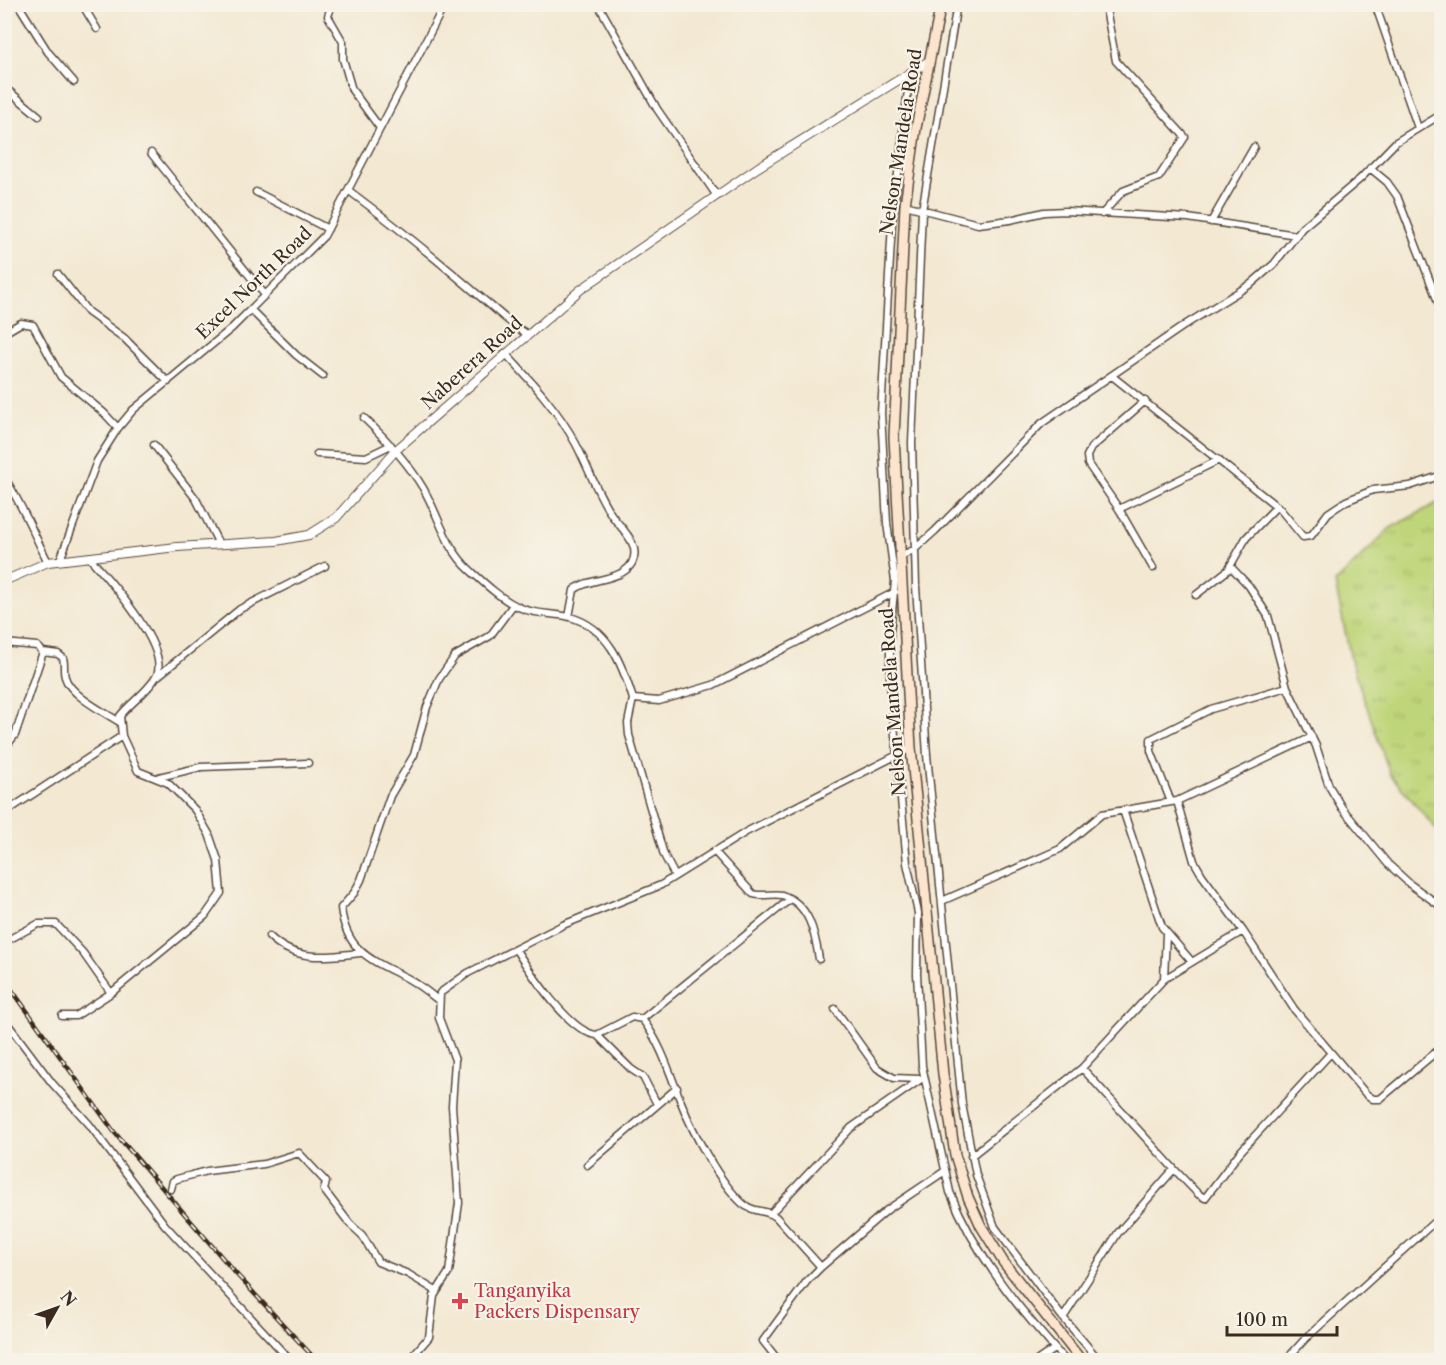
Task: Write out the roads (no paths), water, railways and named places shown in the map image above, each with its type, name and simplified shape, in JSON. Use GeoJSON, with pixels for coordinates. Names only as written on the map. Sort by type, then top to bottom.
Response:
{"type":"FeatureCollection","features":[{"type":"Feature","properties":{"kind":"main road","name":"Nelson Mandela Road"},"geometry":{"type":"LineString","coordinates":[[941,4],[905,205],[894,437],[911,748],[948,1119],[962,1179],[981,1226],[1004,1263],[1081,1360]]}},
{"type":"Feature","properties":{"kind":"street"},"geometry":{"type":"LineString","coordinates":[[18,4],[45,48],[74,82]]}},
{"type":"Feature","properties":{"kind":"street"},"geometry":{"type":"LineString","coordinates":[[82,4],[97,29]]}},
{"type":"Feature","properties":{"kind":"street"},"geometry":{"type":"LineString","coordinates":[[332,4],[328,16],[343,42],[343,59],[352,90],[380,128]]}},
{"type":"Feature","properties":{"kind":"street","name":"Excel North Road"},"geometry":{"type":"LineString","coordinates":[[60,560],[97,461],[118,428],[133,410],[266,295],[312,250],[328,229],[445,4]]}},
{"type":"Feature","properties":{"kind":"street"},"geometry":{"type":"LineString","coordinates":[[598,4],[657,109],[717,196]]}},
{"type":"Feature","properties":{"kind":"street"},"geometry":{"type":"LineString","coordinates":[[957,4],[922,212],[912,408],[915,549],[927,755],[962,1104],[971,1156],[995,1227],[1063,1318],[1099,1360]]}},
{"type":"Feature","properties":{"kind":"street"},"geometry":{"type":"LineString","coordinates":[[1102,214],[1122,191],[1159,177],[1185,137],[1116,61],[1104,4]]}},
{"type":"Feature","properties":{"kind":"street"},"geometry":{"type":"LineString","coordinates":[[1375,4],[1418,128]]}},
{"type":"Feature","properties":{"kind":"street","name":"Naberera Road"},"geometry":{"type":"LineString","coordinates":[[4,581],[48,562],[60,560],[219,544],[276,541],[309,535],[336,518],[394,448],[580,290],[717,196],[929,61]]}},
{"type":"Feature","properties":{"kind":"street"},"geometry":{"type":"LineString","coordinates":[[910,73],[892,224],[881,413],[886,523],[895,575],[890,633],[890,682],[896,757],[904,804],[908,863],[918,913],[917,974],[921,1078],[957,1212],[980,1254],[999,1282],[1065,1360]]}},
{"type":"Feature","properties":{"kind":"street"},"geometry":{"type":"LineString","coordinates":[[4,87],[39,116]]}},
{"type":"Feature","properties":{"kind":"street"},"geometry":{"type":"LineString","coordinates":[[901,556],[915,549],[1042,423],[1188,322],[1251,284],[1274,264],[1296,235],[1396,142],[1442,114]]}},
{"type":"Feature","properties":{"kind":"street"},"geometry":{"type":"LineString","coordinates":[[1211,222],[1254,147]]}},
{"type":"Feature","properties":{"kind":"street"},"geometry":{"type":"LineString","coordinates":[[152,153],[266,295]]}},
{"type":"Feature","properties":{"kind":"street"},"geometry":{"type":"LineString","coordinates":[[1370,168],[1387,182],[1397,196],[1442,312]]}},
{"type":"Feature","properties":{"kind":"street"},"geometry":{"type":"LineString","coordinates":[[348,190],[404,232],[505,321],[527,334]]}},
{"type":"Feature","properties":{"kind":"street"},"geometry":{"type":"LineString","coordinates":[[256,192],[328,229]]}},
{"type":"Feature","properties":{"kind":"street"},"geometry":{"type":"LineString","coordinates":[[905,205],[922,212],[978,224],[1044,212],[1102,214],[1211,222],[1296,235]]}},
{"type":"Feature","properties":{"kind":"street"},"geometry":{"type":"LineString","coordinates":[[58,274],[88,312],[124,338],[168,382]]}},
{"type":"Feature","properties":{"kind":"street"},"geometry":{"type":"LineString","coordinates":[[250,310],[288,348],[323,376]]}},
{"type":"Feature","properties":{"kind":"street"},"geometry":{"type":"LineString","coordinates":[[4,333],[21,323],[33,325],[61,377],[104,413],[118,428]]}},
{"type":"Feature","properties":{"kind":"street"},"geometry":{"type":"LineString","coordinates":[[505,353],[544,397],[568,430],[611,514],[629,537],[634,551],[632,561],[626,569],[574,590],[569,617]]}},
{"type":"Feature","properties":{"kind":"street"},"geometry":{"type":"LineString","coordinates":[[1112,376],[1277,506],[1291,520],[1299,534],[1308,537],[1316,531],[1328,513],[1346,501],[1373,490],[1410,486],[1442,475]]}},
{"type":"Feature","properties":{"kind":"street"},"geometry":{"type":"LineString","coordinates":[[1145,401],[1087,454],[1088,464],[1119,509],[1153,568]]}},
{"type":"Feature","properties":{"kind":"street"},"geometry":{"type":"LineString","coordinates":[[364,418],[394,448],[422,487],[446,539],[460,561],[513,605],[540,615],[569,617],[587,624],[606,638],[616,655],[633,699],[628,723],[631,744],[655,816],[664,855],[675,876]]}},
{"type":"Feature","properties":{"kind":"street"},"geometry":{"type":"LineString","coordinates":[[154,445],[196,500],[219,544]]}},
{"type":"Feature","properties":{"kind":"street"},"geometry":{"type":"LineString","coordinates":[[317,454],[366,457],[394,448]]}},
{"type":"Feature","properties":{"kind":"street"},"geometry":{"type":"LineString","coordinates":[[1119,509],[1219,460]]}},
{"type":"Feature","properties":{"kind":"street"},"geometry":{"type":"LineString","coordinates":[[4,477],[20,501],[48,562]]}},
{"type":"Feature","properties":{"kind":"street"},"geometry":{"type":"LineString","coordinates":[[1196,596],[1230,566],[1246,538],[1277,506]]}},
{"type":"Feature","properties":{"kind":"street"},"geometry":{"type":"LineString","coordinates":[[89,557],[138,615],[158,660],[155,679]]}},
{"type":"Feature","properties":{"kind":"street"},"geometry":{"type":"LineString","coordinates":[[118,721],[126,708],[155,679],[240,609],[325,566]]}},
{"type":"Feature","properties":{"kind":"street"},"geometry":{"type":"LineString","coordinates":[[1230,566],[1249,586],[1268,616],[1287,687],[1312,738],[1329,786],[1352,823],[1402,878],[1442,907]]}},
{"type":"Feature","properties":{"kind":"street"},"geometry":{"type":"LineString","coordinates":[[633,699],[659,701],[713,685],[895,592]]}},
{"type":"Feature","properties":{"kind":"street"},"geometry":{"type":"LineString","coordinates":[[360,953],[348,931],[341,911],[342,905],[360,883],[390,796],[414,755],[432,691],[452,658],[490,636],[513,605]]}},
{"type":"Feature","properties":{"kind":"street"},"geometry":{"type":"LineString","coordinates":[[4,643],[37,646],[43,652],[58,654],[63,658],[64,676],[71,687],[87,701],[118,721],[122,736],[138,771],[147,776],[159,777],[201,767],[308,763]]}},
{"type":"Feature","properties":{"kind":"street"},"geometry":{"type":"LineString","coordinates":[[4,749],[15,735],[43,652]]}},
{"type":"Feature","properties":{"kind":"street"},"geometry":{"type":"LineString","coordinates":[[1287,687],[1211,709],[1151,739],[1151,752],[1174,801],[1198,868],[1286,997],[1330,1054],[1361,1089],[1376,1099],[1384,1095],[1442,1047]]}},
{"type":"Feature","properties":{"kind":"street"},"geometry":{"type":"LineString","coordinates":[[4,813],[122,736]]}},
{"type":"Feature","properties":{"kind":"street"},"geometry":{"type":"LineString","coordinates":[[942,901],[1008,874],[1060,849],[1101,814],[1174,801],[1312,738]]}},
{"type":"Feature","properties":{"kind":"street"},"geometry":{"type":"LineString","coordinates":[[409,1360],[429,1336],[431,1309],[436,1291],[449,1272],[460,1197],[452,1106],[455,1060],[439,1018],[440,993],[455,982],[563,925],[645,893],[781,813],[911,748]]}},
{"type":"Feature","properties":{"kind":"street"},"geometry":{"type":"LineString","coordinates":[[62,1016],[76,1016],[111,993],[205,916],[221,893],[218,860],[205,825],[182,794],[159,777]]}},
{"type":"Feature","properties":{"kind":"street"},"geometry":{"type":"LineString","coordinates":[[1122,810],[1166,934],[1164,979]]}},
{"type":"Feature","properties":{"kind":"street"},"geometry":{"type":"LineString","coordinates":[[714,851],[753,894],[762,897],[779,895],[789,900],[810,919],[819,959]]}},
{"type":"Feature","properties":{"kind":"street"},"geometry":{"type":"LineString","coordinates":[[642,1020],[789,900]]}},
{"type":"Feature","properties":{"kind":"street"},"geometry":{"type":"LineString","coordinates":[[6,941],[38,924],[56,924],[83,953],[111,993]]}},
{"type":"Feature","properties":{"kind":"street"},"geometry":{"type":"LineString","coordinates":[[971,1156],[1082,1068],[1164,979],[1243,931]]}},
{"type":"Feature","properties":{"kind":"street"},"geometry":{"type":"LineString","coordinates":[[1166,934],[1192,962]]}},
{"type":"Feature","properties":{"kind":"street"},"geometry":{"type":"LineString","coordinates":[[269,936],[285,950],[308,957],[360,953],[411,980],[438,1000]]}},
{"type":"Feature","properties":{"kind":"street"},"geometry":{"type":"LineString","coordinates":[[516,950],[542,988],[560,1007],[586,1032],[597,1035],[628,1066],[643,1077],[657,1104]]}},
{"type":"Feature","properties":{"kind":"street"},"geometry":{"type":"LineString","coordinates":[[835,1010],[882,1072],[894,1078],[921,1078]]}},
{"type":"Feature","properties":{"kind":"street"},"geometry":{"type":"LineString","coordinates":[[597,1035],[632,1017],[642,1020],[658,1045],[685,1111],[714,1164],[733,1192],[750,1209],[771,1213],[821,1267]]}},
{"type":"Feature","properties":{"kind":"street"},"geometry":{"type":"LineString","coordinates":[[4,1019],[52,1083],[89,1124],[165,1225],[290,1360]]}},
{"type":"Feature","properties":{"kind":"street"},"geometry":{"type":"LineString","coordinates":[[1082,1068],[1201,1197],[1208,1196],[1240,1152],[1330,1054]]}},
{"type":"Feature","properties":{"kind":"street"},"geometry":{"type":"LineString","coordinates":[[771,1213],[851,1128],[921,1078]]}},
{"type":"Feature","properties":{"kind":"street"},"geometry":{"type":"LineString","coordinates":[[587,1165],[676,1088]]}},
{"type":"Feature","properties":{"kind":"street"},"geometry":{"type":"LineString","coordinates":[[171,1189],[173,1181],[177,1179],[207,1171],[243,1168],[300,1153],[326,1182],[324,1190],[350,1224],[362,1235],[378,1262],[408,1274],[436,1291]]}},
{"type":"Feature","properties":{"kind":"street"},"geometry":{"type":"LineString","coordinates":[[1063,1318],[1118,1233],[1174,1169]]}},
{"type":"Feature","properties":{"kind":"street"},"geometry":{"type":"LineString","coordinates":[[778,1360],[763,1341],[807,1281],[887,1210],[945,1171]]}},
{"type":"Feature","properties":{"kind":"street"},"geometry":{"type":"LineString","coordinates":[[1286,1360],[1442,1215]]}},
{"type":"Feature","properties":{"kind":"street"},"geometry":{"type":"LineString","coordinates":[[1038,1360],[1054,1349]]}},
{"type":"Feature","properties":{"kind":"railway"},"geometry":{"type":"LineString","coordinates":[[4,979],[115,1133],[238,1276],[316,1360]]}},
{"type":"Feature","properties":{"kind":"place","name":"Tanganyika Packers Dispensary"},"geometry":{"type":"Point","coordinates":[460,1301]}}]}
